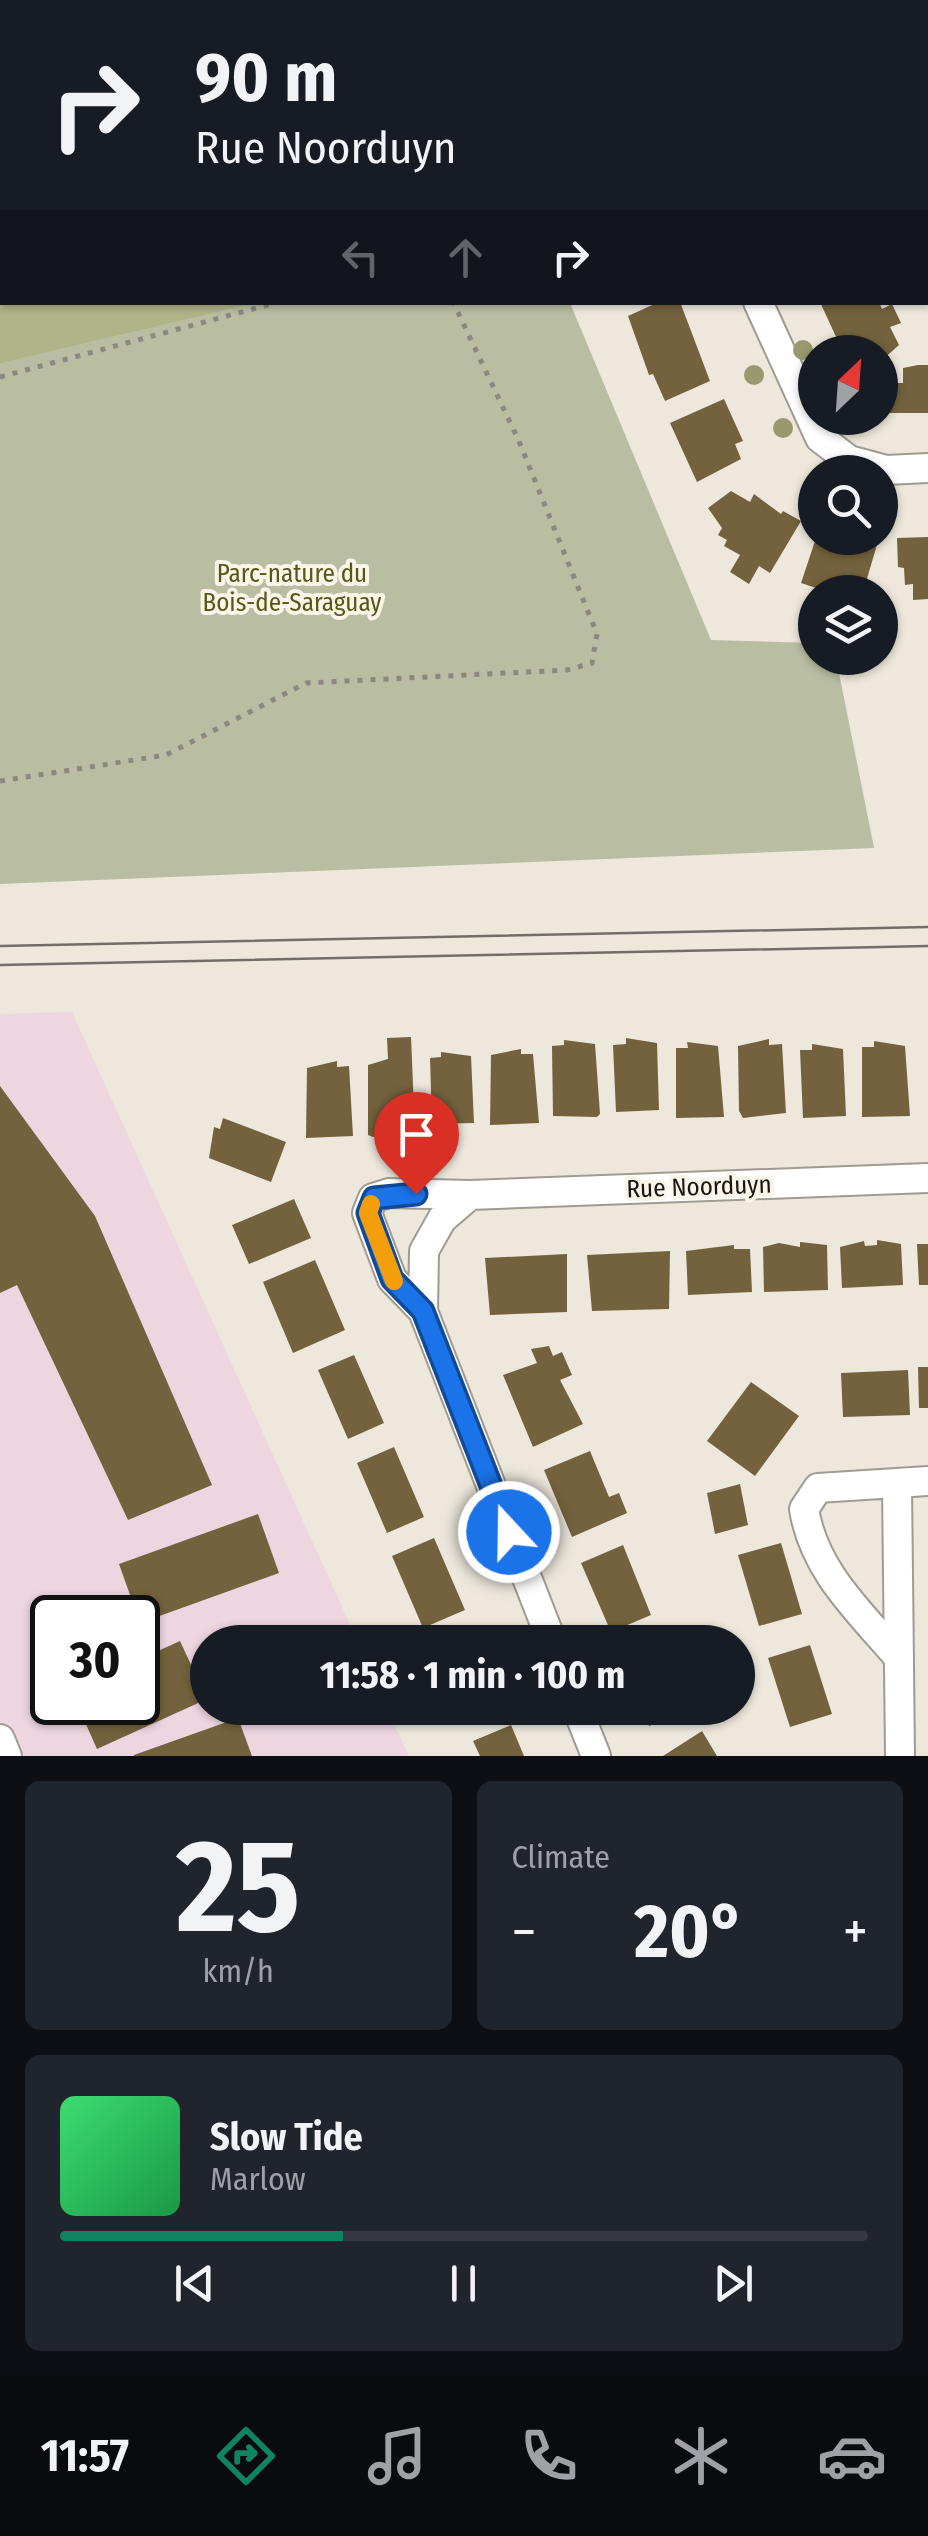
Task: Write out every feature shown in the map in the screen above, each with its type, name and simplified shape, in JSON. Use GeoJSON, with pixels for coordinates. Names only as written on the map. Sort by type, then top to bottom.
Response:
{"type":"FeatureCollection","features":[{"type":"Feature","properties":{"kind":"street"},"geometry":{"type":"LineString","coordinates":[[759,305],[820,438],[849,460],[886,470],[928,468]]}},
{"type":"Feature","properties":{"kind":"street","name":"Rue Noorduyn"},"geometry":{"type":"LineString","coordinates":[[423,1311],[392,1279],[368,1213],[374,1198],[389,1193],[470,1195],[928,1178]]}},
{"type":"Feature","properties":{"kind":"street","name":"Rue Noorduyn"},"geometry":{"type":"LineString","coordinates":[[470,1195],[442,1219],[424,1251],[423,1311],[545,1625]]}},
{"type":"Feature","properties":{"kind":"street"},"geometry":{"type":"LineString","coordinates":[[900,1658],[830,1578],[810,1541],[804,1508],[818,1488],[928,1481]]}},
{"type":"Feature","properties":{"kind":"street"},"geometry":{"type":"LineString","coordinates":[[897,1484],[900,1756]]}},
{"type":"Feature","properties":{"kind":"street"},"geometry":{"type":"LineString","coordinates":[[584,1725],[596,1756]]}},
{"type":"Feature","properties":{"kind":"street"},"geometry":{"type":"LineString","coordinates":[[0,1739],[7,1756]]}},
{"type":"Feature","properties":{"kind":"path"},"geometry":{"type":"LineString","coordinates":[[0,377],[268,305]]}},
{"type":"Feature","properties":{"kind":"path"},"geometry":{"type":"LineString","coordinates":[[0,781],[166,754],[214,734],[266,700],[306,683],[567,670],[592,663],[598,634],[518,439],[454,305]]}},
{"type":"Feature","properties":{"kind":"shaded area"},"geometry":{"type":"Polygon","coordinates":[[[72,1012],[350,1625],[190,1625],[190,1725],[395,1725],[409,1756],[0,1756],[0,1014],[72,1012]]]}},
{"type":"Feature","properties":{"kind":"green space","name":"Parc-nature du Bois-de-Saraguay"},"geometry":{"type":"Polygon","coordinates":[[[0,305],[571,305],[711,640],[798,643],[798,675],[839,675],[874,848],[0,884],[0,305]]]}},
{"type":"Feature","properties":{"kind":"green space"},"geometry":{"type":"Polygon","coordinates":[[[0,305],[246,305],[0,363],[0,305]]]}},
{"type":"Feature","properties":{"kind":"building"},"geometry":{"type":"Polygon","coordinates":[[[652,305],[681,305],[710,381],[665,401],[653,374],[649,375],[628,316],[652,305]]]}},
{"type":"Feature","properties":{"kind":"building"},"geometry":{"type":"Polygon","coordinates":[[[821,305],[880,305],[882,309],[892,305],[901,323],[890,327],[894,335],[835,335],[821,305]]]}},
{"type":"Feature","properties":{"kind":"building"},"geometry":{"type":"Polygon","coordinates":[[[928,365],[928,413],[898,413],[898,383],[903,383],[903,368],[928,365]]]}},
{"type":"Feature","properties":{"kind":"building"},"geometry":{"type":"Polygon","coordinates":[[[724,399],[743,441],[735,444],[741,459],[697,482],[670,423],[724,399]]]}},
{"type":"Feature","properties":{"kind":"building"},"geometry":{"type":"Polygon","coordinates":[[[731,491],[750,502],[754,494],[781,514],[783,511],[798,519],[798,526],[770,573],[759,566],[749,584],[730,572],[740,555],[724,546],[727,540],[718,535],[722,528],[708,508],[731,491]]]}},
{"type":"Feature","properties":{"kind":"building"},"geometry":{"type":"Polygon","coordinates":[[[928,537],[928,599],[913,600],[913,584],[905,585],[904,568],[898,567],[898,538],[928,537]]]}},
{"type":"Feature","properties":{"kind":"building"},"geometry":{"type":"Polygon","coordinates":[[[810,555],[874,555],[868,575],[804,575],[810,555]]]}},
{"type":"Feature","properties":{"kind":"building"},"geometry":{"type":"Polygon","coordinates":[[[411,1037],[415,1133],[398,1134],[398,1139],[368,1135],[368,1065],[388,1059],[387,1038],[411,1037]]]}},
{"type":"Feature","properties":{"kind":"building"},"geometry":{"type":"Polygon","coordinates":[[[626,1038],[657,1043],[659,1110],[616,1112],[613,1045],[626,1044],[626,1038]]]}},
{"type":"Feature","properties":{"kind":"building"},"geometry":{"type":"Polygon","coordinates":[[[769,1039],[769,1045],[782,1044],[786,1113],[743,1118],[739,1111],[738,1046],[769,1039]]]}},
{"type":"Feature","properties":{"kind":"building"},"geometry":{"type":"Polygon","coordinates":[[[564,1040],[595,1044],[600,1114],[597,1117],[553,1116],[552,1046],[564,1045],[564,1040]]]}},
{"type":"Feature","properties":{"kind":"building"},"geometry":{"type":"Polygon","coordinates":[[[874,1041],[905,1046],[910,1116],[862,1117],[862,1047],[874,1047],[874,1041]]]}},
{"type":"Feature","properties":{"kind":"building"},"geometry":{"type":"Polygon","coordinates":[[[687,1042],[718,1046],[724,1117],[676,1118],[676,1048],[688,1048],[687,1042]]]}},
{"type":"Feature","properties":{"kind":"building"},"geometry":{"type":"Polygon","coordinates":[[[812,1044],[843,1049],[846,1116],[803,1118],[800,1050],[812,1050],[812,1044]]]}},
{"type":"Feature","properties":{"kind":"building"},"geometry":{"type":"Polygon","coordinates":[[[521,1049],[521,1054],[533,1054],[539,1123],[490,1125],[491,1055],[521,1049]]]}},
{"type":"Feature","properties":{"kind":"building"},"geometry":{"type":"Polygon","coordinates":[[[441,1052],[471,1056],[474,1123],[432,1124],[430,1058],[441,1057],[441,1052]]]}},
{"type":"Feature","properties":{"kind":"building"},"geometry":{"type":"Polygon","coordinates":[[[337,1061],[337,1067],[349,1066],[353,1136],[306,1138],[307,1068],[337,1061]]]}},
{"type":"Feature","properties":{"kind":"building"},"geometry":{"type":"Polygon","coordinates":[[[0,1086],[95,1216],[212,1485],[128,1520],[17,1285],[0,1293],[0,1086]]]}},
{"type":"Feature","properties":{"kind":"building"},"geometry":{"type":"Polygon","coordinates":[[[223,1118],[286,1142],[271,1182],[209,1158],[214,1127],[220,1129],[223,1118]]]}},
{"type":"Feature","properties":{"kind":"building"},"geometry":{"type":"Polygon","coordinates":[[[294,1199],[311,1238],[249,1264],[232,1225],[294,1199]]]}},
{"type":"Feature","properties":{"kind":"building"},"geometry":{"type":"Polygon","coordinates":[[[877,1240],[901,1244],[903,1285],[842,1288],[840,1247],[864,1241],[865,1246],[877,1245],[877,1240]]]}},
{"type":"Feature","properties":{"kind":"building"},"geometry":{"type":"Polygon","coordinates":[[[800,1242],[827,1245],[828,1290],[764,1292],[763,1247],[779,1243],[800,1247],[800,1242]]]}},
{"type":"Feature","properties":{"kind":"building"},"geometry":{"type":"Polygon","coordinates":[[[917,1244],[928,1244],[928,1285],[919,1285],[917,1244]]]}},
{"type":"Feature","properties":{"kind":"building"},"geometry":{"type":"Polygon","coordinates":[[[734,1245],[734,1249],[750,1249],[752,1292],[688,1295],[686,1251],[734,1245]]]}},
{"type":"Feature","properties":{"kind":"building"},"geometry":{"type":"Polygon","coordinates":[[[670,1251],[669,1309],[592,1311],[587,1255],[670,1251]]]}},
{"type":"Feature","properties":{"kind":"building"},"geometry":{"type":"Polygon","coordinates":[[[567,1254],[567,1312],[490,1315],[485,1258],[567,1254]]]}},
{"type":"Feature","properties":{"kind":"building"},"geometry":{"type":"Polygon","coordinates":[[[315,1260],[345,1330],[293,1353],[263,1282],[315,1260]]]}},
{"type":"Feature","properties":{"kind":"building"},"geometry":{"type":"Polygon","coordinates":[[[549,1346],[553,1356],[562,1352],[572,1375],[560,1380],[583,1424],[533,1447],[503,1375],[537,1363],[531,1349],[549,1346]]]}},
{"type":"Feature","properties":{"kind":"building"},"geometry":{"type":"Polygon","coordinates":[[[354,1355],[384,1423],[348,1439],[318,1370],[354,1355]]]}},
{"type":"Feature","properties":{"kind":"building"},"geometry":{"type":"Polygon","coordinates":[[[918,1367],[928,1367],[928,1408],[919,1408],[918,1367]]]}},
{"type":"Feature","properties":{"kind":"building"},"geometry":{"type":"Polygon","coordinates":[[[908,1370],[910,1415],[843,1417],[841,1373],[908,1370]]]}},
{"type":"Feature","properties":{"kind":"building"},"geometry":{"type":"Polygon","coordinates":[[[751,1382],[799,1416],[755,1476],[707,1441],[751,1382]]]}},
{"type":"Feature","properties":{"kind":"building"},"geometry":{"type":"Polygon","coordinates":[[[394,1447],[424,1517],[387,1533],[357,1463],[394,1447]]]}},
{"type":"Feature","properties":{"kind":"building"},"geometry":{"type":"Polygon","coordinates":[[[590,1451],[609,1497],[619,1493],[627,1513],[572,1537],[544,1470],[590,1451]]]}},
{"type":"Feature","properties":{"kind":"building"},"geometry":{"type":"Polygon","coordinates":[[[740,1484],[748,1525],[715,1534],[707,1493],[740,1484]]]}},
{"type":"Feature","properties":{"kind":"building"},"geometry":{"type":"Polygon","coordinates":[[[258,1514],[279,1573],[160,1616],[160,1595],[130,1595],[119,1564],[258,1514]]]}},
{"type":"Feature","properties":{"kind":"building"},"geometry":{"type":"Polygon","coordinates":[[[434,1538],[465,1610],[422,1625],[392,1556],[434,1538]]]}},
{"type":"Feature","properties":{"kind":"building"},"geometry":{"type":"Polygon","coordinates":[[[781,1543],[802,1614],[759,1626],[738,1555],[781,1543]]]}},
{"type":"Feature","properties":{"kind":"building"},"geometry":{"type":"Polygon","coordinates":[[[623,1545],[651,1615],[627,1625],[608,1625],[581,1563],[623,1545]]]}},
{"type":"Feature","properties":{"kind":"building"},"geometry":{"type":"Polygon","coordinates":[[[180,1641],[190,1662],[190,1707],[160,1720],[160,1650],[180,1641]]]}},
{"type":"Feature","properties":{"kind":"building"},"geometry":{"type":"Polygon","coordinates":[[[810,1645],[832,1714],[790,1727],[768,1658],[810,1645]]]}},
{"type":"Feature","properties":{"kind":"building"},"geometry":{"type":"Polygon","coordinates":[[[86,1725],[150,1725],[97,1749],[86,1725]]]}},
{"type":"Feature","properties":{"kind":"building"},"geometry":{"type":"Polygon","coordinates":[[[218,1725],[241,1725],[252,1756],[134,1756],[218,1725]]]}},
{"type":"Feature","properties":{"kind":"building"},"geometry":{"type":"Polygon","coordinates":[[[511,1725],[524,1756],[480,1756],[473,1741],[511,1725]]]}},
{"type":"Feature","properties":{"kind":"building"},"geometry":{"type":"Polygon","coordinates":[[[702,1731],[717,1756],[663,1756],[702,1731]]]}},
{"type":"Feature","properties":{"kind":"tram line"},"geometry":{"type":"LineString","coordinates":[[0,946],[928,927]]}},
{"type":"Feature","properties":{"kind":"tram line"},"geometry":{"type":"LineString","coordinates":[[0,965],[928,946]]}},
{"type":"Feature","properties":{"kind":"slow traffic"},"geometry":{"type":"LineString","coordinates":[[371,1204],[368,1213],[394,1281]]}},
{"type":"Feature","properties":{"kind":"route"},"geometry":{"type":"LineString","coordinates":[[416,1194],[389,1193],[374,1198],[368,1213],[392,1279],[423,1311],[509,1532]]}}]}
